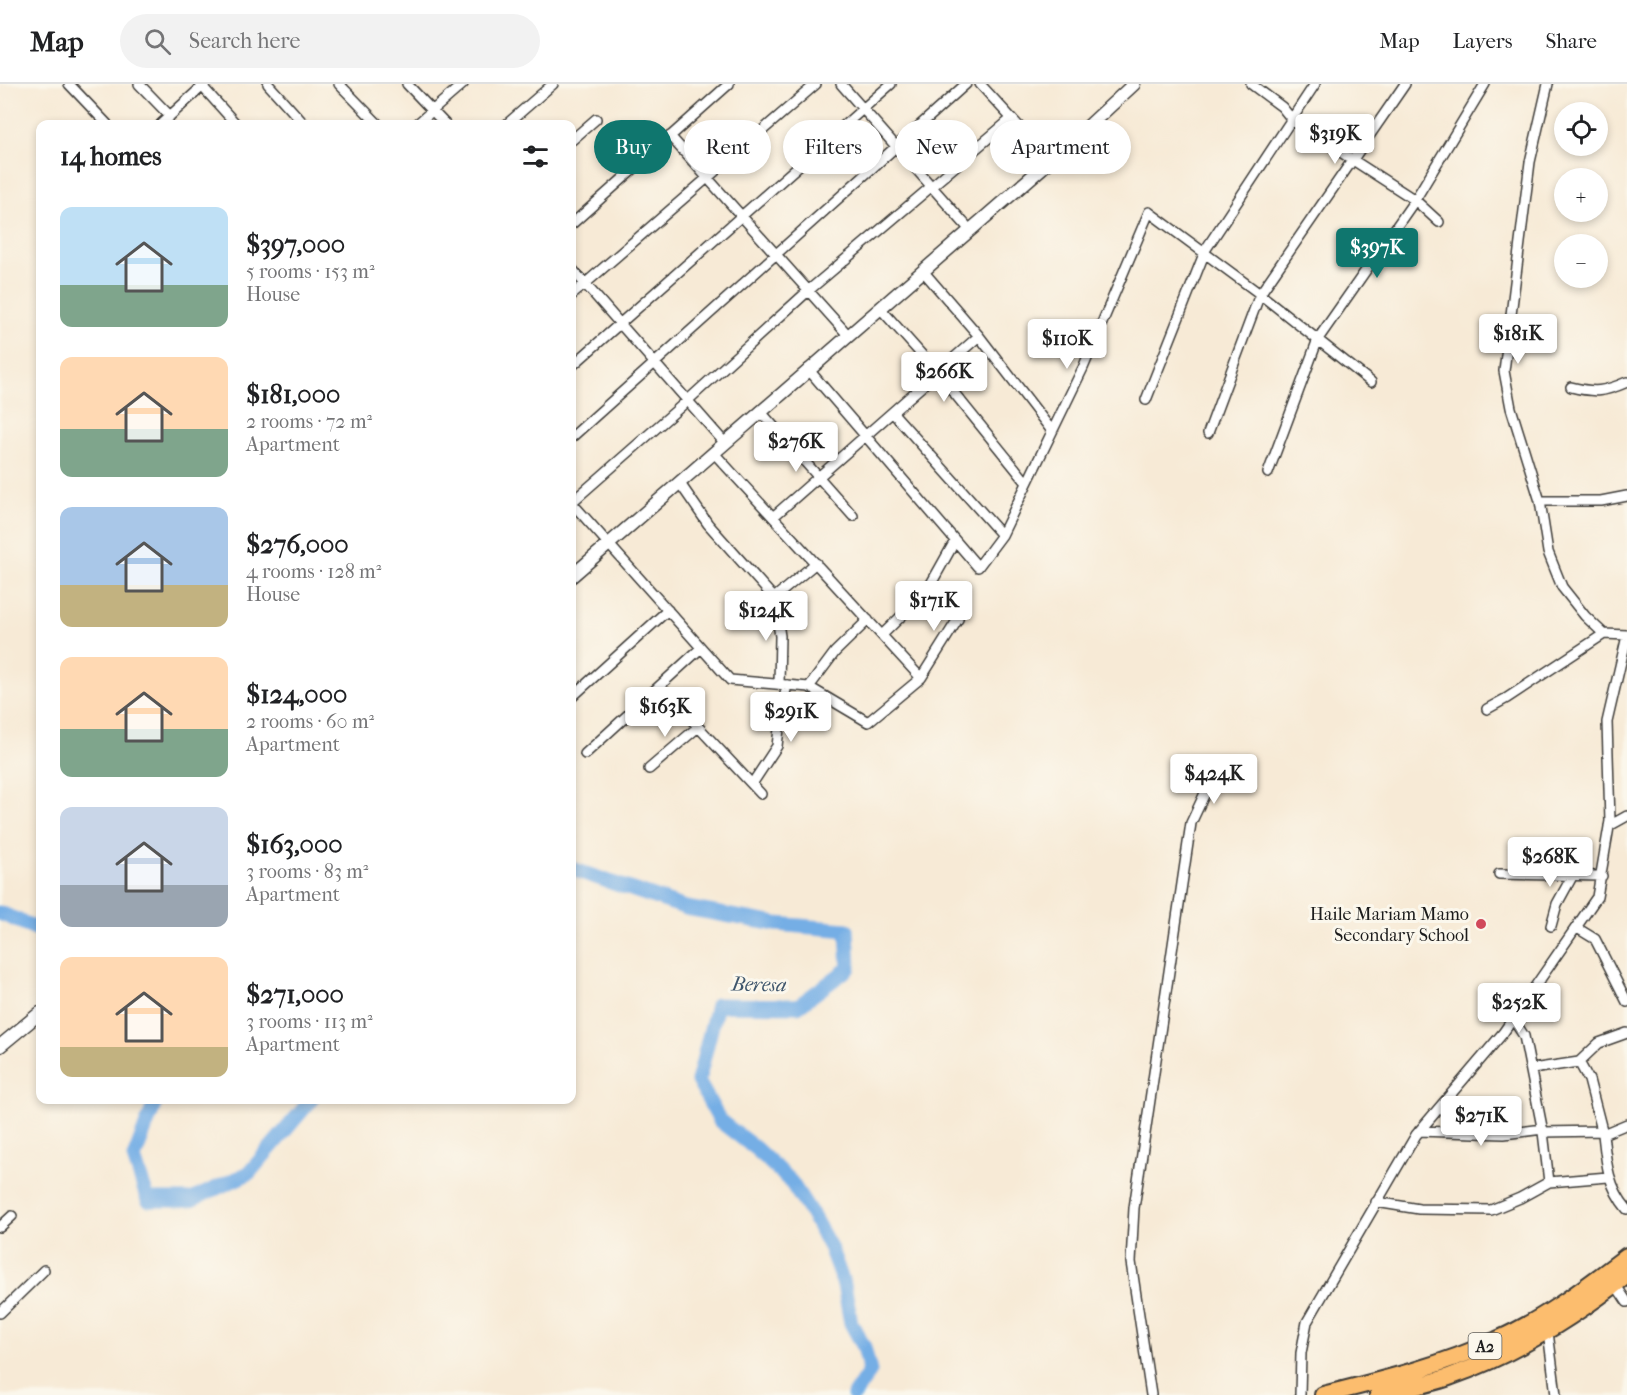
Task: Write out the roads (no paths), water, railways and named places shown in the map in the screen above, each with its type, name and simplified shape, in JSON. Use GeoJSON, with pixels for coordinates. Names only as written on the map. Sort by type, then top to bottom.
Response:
{"type":"FeatureCollection","features":[{"type":"Feature","properties":{"kind":"highway","name":"A2"},"geometry":{"type":"LineString","coordinates":[[1323,1395],[1342,1393],[1439,1364],[1499,1340],[1558,1307],[1627,1256]]}},
{"type":"Feature","properties":{"kind":"highway","name":"A2"},"geometry":{"type":"LineString","coordinates":[[1378,1395],[1448,1377],[1500,1356],[1548,1332],[1585,1308],[1621,1279]]}},
{"type":"Feature","properties":{"kind":"street"},"geometry":{"type":"LineString","coordinates":[[69,84],[103,120]]}},
{"type":"Feature","properties":{"kind":"street"},"geometry":{"type":"LineString","coordinates":[[139,84],[170,116]]}},
{"type":"Feature","properties":{"kind":"street"},"geometry":{"type":"LineString","coordinates":[[268,84],[300,120]]}},
{"type":"Feature","properties":{"kind":"street"},"geometry":{"type":"LineString","coordinates":[[339,84],[374,120]]}},
{"type":"Feature","properties":{"kind":"street"},"geometry":{"type":"LineString","coordinates":[[407,84],[441,120]]}},
{"type":"Feature","properties":{"kind":"street"},"geometry":{"type":"LineString","coordinates":[[422,120],[463,84]]}},
{"type":"Feature","properties":{"kind":"street"},"geometry":{"type":"LineString","coordinates":[[512,120],[553,84]]}},
{"type":"Feature","properties":{"kind":"street"},"geometry":{"type":"LineString","coordinates":[[672,134],[729,84]]}},
{"type":"Feature","properties":{"kind":"street"},"geometry":{"type":"LineString","coordinates":[[576,291],[816,84]]}},
{"type":"Feature","properties":{"kind":"street"},"geometry":{"type":"LineString","coordinates":[[841,84],[895,144]]}},
{"type":"Feature","properties":{"kind":"street"},"geometry":{"type":"LineString","coordinates":[[576,362],[891,84]]}},
{"type":"Feature","properties":{"kind":"street"},"geometry":{"type":"LineString","coordinates":[[926,120],[966,84]]}},
{"type":"Feature","properties":{"kind":"street"},"geometry":{"type":"LineString","coordinates":[[576,498],[808,291],[1011,119],[980,84]]}},
{"type":"Feature","properties":{"kind":"street"},"geometry":{"type":"LineString","coordinates":[[1094,120],[1134,84]]}},
{"type":"Feature","properties":{"kind":"street"},"geometry":{"type":"LineString","coordinates":[[1251,84],[1282,107],[1292,119],[1414,200],[1439,222]]}},
{"type":"Feature","properties":{"kind":"street"},"geometry":{"type":"LineString","coordinates":[[1146,400],[1204,252],[1315,84]]}},
{"type":"Feature","properties":{"kind":"street"},"geometry":{"type":"LineString","coordinates":[[1208,433],[1260,294],[1406,84]]}},
{"type":"Feature","properties":{"kind":"street"},"geometry":{"type":"LineString","coordinates":[[1268,473],[1318,339],[1414,200],[1485,84]]}},
{"type":"Feature","properties":{"kind":"street"},"geometry":{"type":"LineString","coordinates":[[1548,84],[1530,162],[1504,371],[1511,408],[1540,501],[1548,552],[1562,587],[1585,616],[1604,634]]}},
{"type":"Feature","properties":{"kind":"street"},"geometry":{"type":"LineString","coordinates":[[166,120],[203,85],[233,120]]}},
{"type":"Feature","properties":{"kind":"street"},"geometry":{"type":"LineString","coordinates":[[576,136],[596,119]]}},
{"type":"Feature","properties":{"kind":"street"},"geometry":{"type":"LineString","coordinates":[[672,138],[848,335]]}},
{"type":"Feature","properties":{"kind":"street"},"geometry":{"type":"LineString","coordinates":[[576,433],[895,148]]}},
{"type":"Feature","properties":{"kind":"street"},"geometry":{"type":"LineString","coordinates":[[576,220],[628,174]]}},
{"type":"Feature","properties":{"kind":"street"},"geometry":{"type":"LineString","coordinates":[[922,174],[970,230]]}},
{"type":"Feature","properties":{"kind":"street"},"geometry":{"type":"LineString","coordinates":[[576,572],[1034,174]]}},
{"type":"Feature","properties":{"kind":"street"},"geometry":{"type":"LineString","coordinates":[[808,369],[978,567],[1002,535],[1083,368],[1149,213],[1260,294],[1371,382]]}},
{"type":"Feature","properties":{"kind":"street"},"geometry":{"type":"LineString","coordinates":[[922,271],[978,336],[1052,431]]}},
{"type":"Feature","properties":{"kind":"street"},"geometry":{"type":"LineString","coordinates":[[576,274],[724,442]]}},
{"type":"Feature","properties":{"kind":"street"},"geometry":{"type":"LineString","coordinates":[[880,308],[938,373],[1027,483]]}},
{"type":"Feature","properties":{"kind":"street"},"geometry":{"type":"LineString","coordinates":[[773,517],[978,336]]}},
{"type":"Feature","properties":{"kind":"street"},"geometry":{"type":"LineString","coordinates":[[1571,387],[1590,392],[1608,391],[1627,382]]}},
{"type":"Feature","properties":{"kind":"street"},"geometry":{"type":"LineString","coordinates":[[760,411],[853,516]]}},
{"type":"Feature","properties":{"kind":"street"},"geometry":{"type":"LineString","coordinates":[[893,413],[1002,535]]}},
{"type":"Feature","properties":{"kind":"street"},"geometry":{"type":"LineString","coordinates":[[713,452],[921,678]]}},
{"type":"Feature","properties":{"kind":"street"},"geometry":{"type":"LineString","coordinates":[[679,482],[708,524],[774,598],[780,636],[783,684],[777,746],[752,784]]}},
{"type":"Feature","properties":{"kind":"street"},"geometry":{"type":"LineString","coordinates":[[1540,501],[1602,501],[1627,496]]}},
{"type":"Feature","properties":{"kind":"street"},"geometry":{"type":"LineString","coordinates":[[576,507],[730,680],[808,687],[868,722],[921,678],[958,620],[928,588]]}},
{"type":"Feature","properties":{"kind":"street"},"geometry":{"type":"LineString","coordinates":[[882,636],[928,588],[955,541]]}},
{"type":"Feature","properties":{"kind":"street"},"geometry":{"type":"LineString","coordinates":[[774,598],[816,563]]}},
{"type":"Feature","properties":{"kind":"street"},"geometry":{"type":"LineString","coordinates":[[576,693],[668,610]]}},
{"type":"Feature","properties":{"kind":"street"},"geometry":{"type":"LineString","coordinates":[[808,687],[835,652],[868,620]]}},
{"type":"Feature","properties":{"kind":"street"},"geometry":{"type":"LineString","coordinates":[[1300,1395],[1301,1353],[1307,1322],[1376,1202],[1419,1131],[1513,1019],[1597,897],[1609,826],[1607,722],[1627,636],[1604,634],[1487,709]]}},
{"type":"Feature","properties":{"kind":"street"},"geometry":{"type":"LineString","coordinates":[[585,754],[701,648]]}},
{"type":"Feature","properties":{"kind":"street"},"geometry":{"type":"LineString","coordinates":[[660,686],[761,794]]}},
{"type":"Feature","properties":{"kind":"street"},"geometry":{"type":"LineString","coordinates":[[649,769],[698,727]]}},
{"type":"Feature","properties":{"kind":"street"},"geometry":{"type":"LineString","coordinates":[[1151,1395],[1131,1262],[1134,1208],[1191,823],[1213,776]]}},
{"type":"Feature","properties":{"kind":"street"},"geometry":{"type":"LineString","coordinates":[[1609,826],[1627,816]]}},
{"type":"Feature","properties":{"kind":"street"},"geometry":{"type":"LineString","coordinates":[[1551,926],[1557,904],[1580,862]]}},
{"type":"Feature","properties":{"kind":"street"},"geometry":{"type":"LineString","coordinates":[[1499,874],[1602,876]]}},
{"type":"Feature","properties":{"kind":"street"},"geometry":{"type":"LineString","coordinates":[[1577,928],[1595,939],[1627,1002]]}},
{"type":"Feature","properties":{"kind":"street"},"geometry":{"type":"LineString","coordinates":[[0,1047],[36,1017]]}},
{"type":"Feature","properties":{"kind":"street"},"geometry":{"type":"LineString","coordinates":[[1513,1019],[1524,1036],[1532,1070],[1549,1182]]}},
{"type":"Feature","properties":{"kind":"street"},"geometry":{"type":"LineString","coordinates":[[1532,1070],[1579,1062],[1599,1043],[1627,1033]]}},
{"type":"Feature","properties":{"kind":"street"},"geometry":{"type":"LineString","coordinates":[[1579,1062],[1589,1080],[1602,1133],[1608,1177],[1620,1201],[1627,1209]]}},
{"type":"Feature","properties":{"kind":"street"},"geometry":{"type":"LineString","coordinates":[[1419,1131],[1504,1134],[1543,1131],[1602,1133],[1627,1124]]}},
{"type":"Feature","properties":{"kind":"street"},"geometry":{"type":"LineString","coordinates":[[1376,1202],[1419,1209],[1491,1210],[1520,1198],[1549,1182],[1608,1177]]}},
{"type":"Feature","properties":{"kind":"street"},"geometry":{"type":"LineString","coordinates":[[0,1227],[12,1216]]}},
{"type":"Feature","properties":{"kind":"street"},"geometry":{"type":"LineString","coordinates":[[0,1313],[44,1270]]}},
{"type":"Feature","properties":{"kind":"street"},"geometry":{"type":"LineString","coordinates":[[1621,1279],[1627,1302]]}},
{"type":"Feature","properties":{"kind":"street"},"geometry":{"type":"LineString","coordinates":[[1548,1332],[1556,1395]]}},
{"type":"Feature","properties":{"kind":"waterway","name":"Beresa"},"geometry":{"type":"LineString","coordinates":[[576,870],[686,908],[776,924],[847,930],[849,968],[798,1006],[717,1005],[698,1081],[720,1121],[755,1148],[791,1182],[830,1247],[844,1285],[851,1323],[864,1347],[870,1371],[854,1395]]}},
{"type":"Feature","properties":{"kind":"waterway","name":"Beresa"},"geometry":{"type":"LineString","coordinates":[[0,913],[36,928]]}},
{"type":"Feature","properties":{"kind":"waterway","name":"Beresa"},"geometry":{"type":"LineString","coordinates":[[154,1104],[134,1158],[148,1200],[191,1200],[249,1173],[308,1104]]}},
{"type":"Feature","properties":{"kind":"place","name":"Haile Mariam Mamo Secondary School"},"geometry":{"type":"Point","coordinates":[1481,924]}}]}
